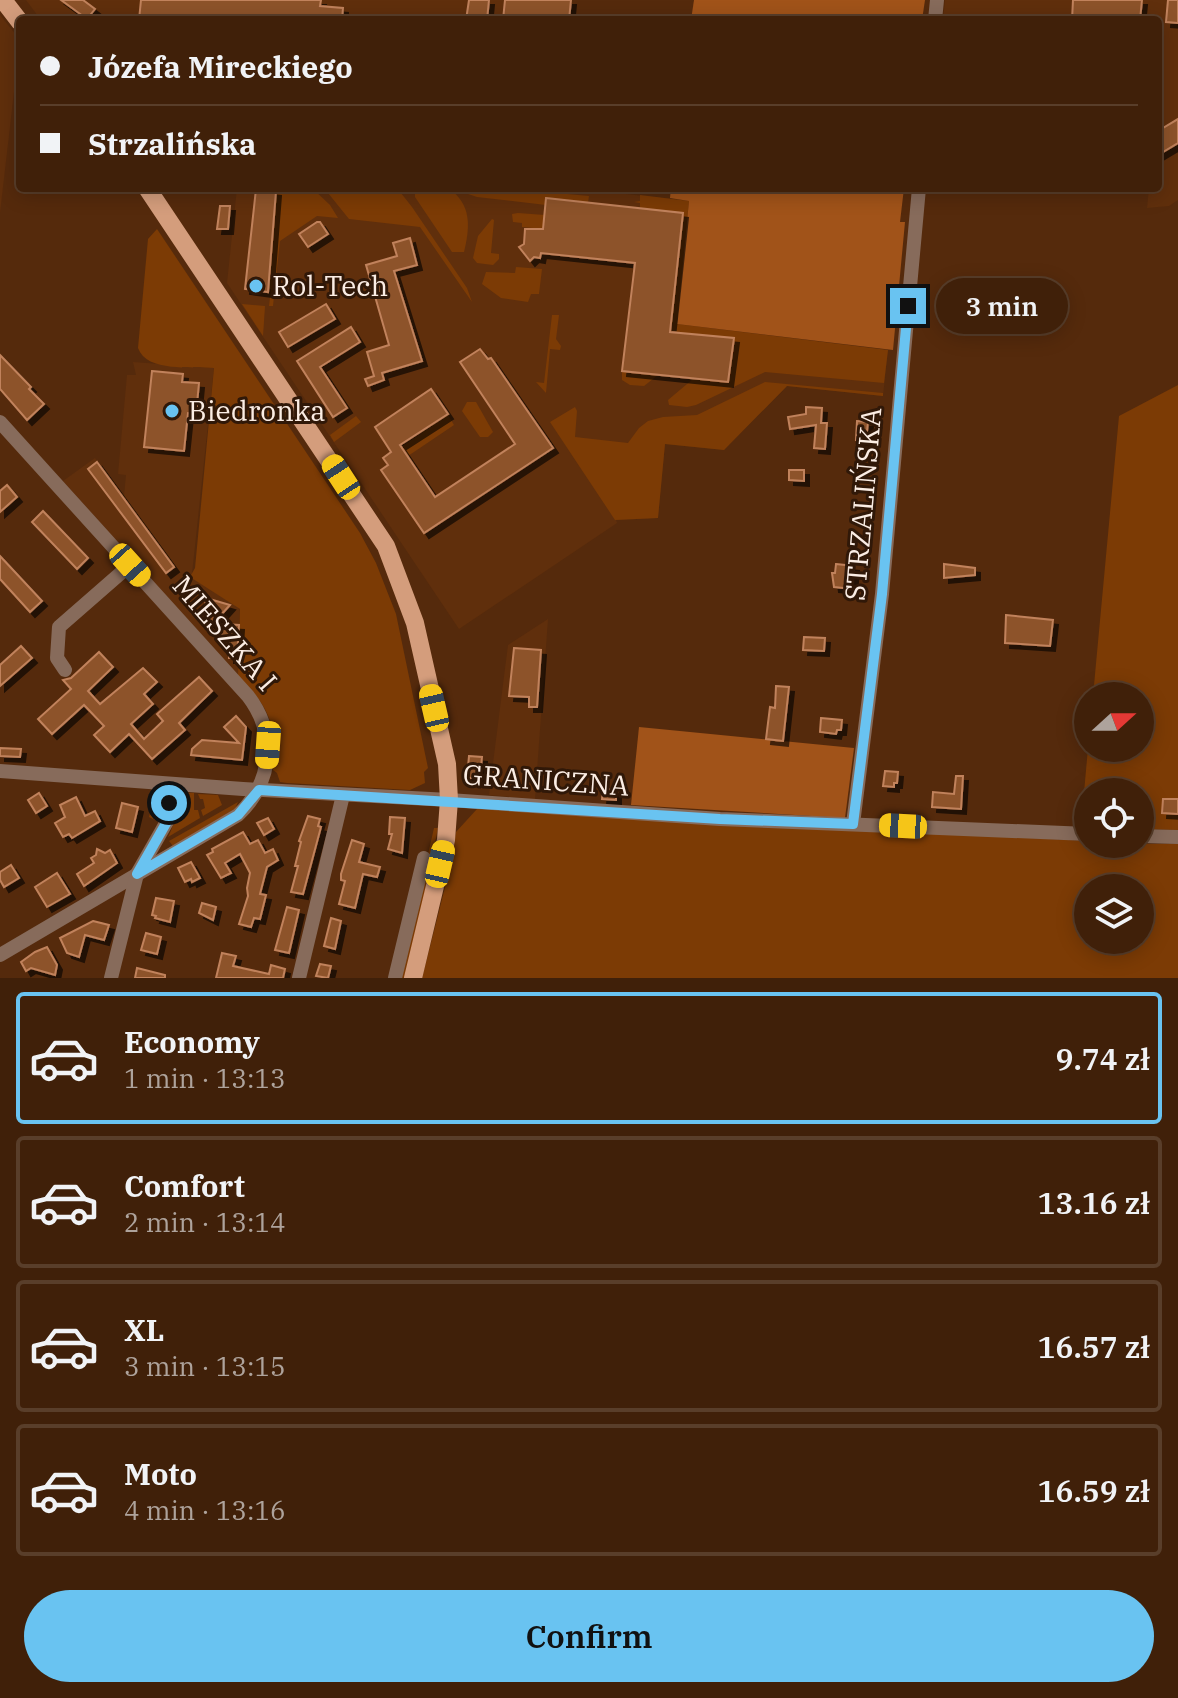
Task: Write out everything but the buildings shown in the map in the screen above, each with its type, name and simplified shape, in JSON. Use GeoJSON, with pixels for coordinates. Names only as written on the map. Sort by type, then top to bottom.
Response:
{"type":"FeatureCollection","features":[{"type":"Feature","properties":{"kind":"main road"},"geometry":{"type":"LineString","coordinates":[[3,0],[16,17]]}},
{"type":"Feature","properties":{"kind":"main road"},"geometry":{"type":"LineString","coordinates":[[150,192],[386,546],[415,623],[447,764],[449,800],[446,840],[413,978]]}},
{"type":"Feature","properties":{"kind":"street","name":"STRZALIŃSKA"},"geometry":{"type":"LineString","coordinates":[[853,824],[882,594],[919,192]]}},
{"type":"Feature","properties":{"kind":"street","name":"MIESZKA I"},"geometry":{"type":"LineString","coordinates":[[0,422],[259,710],[268,745],[266,775],[259,790]]}},
{"type":"Feature","properties":{"kind":"street"},"geometry":{"type":"LineString","coordinates":[[65,670],[57,658],[59,627],[130,565]]}},
{"type":"Feature","properties":{"kind":"street","name":"GRANICZNA"},"geometry":{"type":"LineString","coordinates":[[0,771],[720,819],[1074,833]]}},
{"type":"Feature","properties":{"kind":"street"},"geometry":{"type":"LineString","coordinates":[[111,978],[137,874],[169,818],[170,806],[165,791],[155,783]]}},
{"type":"Feature","properties":{"kind":"street"},"geometry":{"type":"LineString","coordinates":[[0,955],[238,815],[259,790]]}},
{"type":"Feature","properties":{"kind":"street"},"geometry":{"type":"LineString","coordinates":[[299,978],[343,795]]}},
{"type":"Feature","properties":{"kind":"street"},"geometry":{"type":"LineString","coordinates":[[1154,836],[1178,837]]}},
{"type":"Feature","properties":{"kind":"street"},"geometry":{"type":"LineString","coordinates":[[395,978],[424,858]]}},
{"type":"Feature","properties":{"kind":"shaded area"},"geometry":{"type":"Polygon","coordinates":[[[26,0],[541,0],[539,16],[38,16],[26,0]]]}},
{"type":"Feature","properties":{"kind":"shaded area"},"geometry":{"type":"Polygon","coordinates":[[[694,0],[925,0],[923,16],[692,16],[694,0]]]}},
{"type":"Feature","properties":{"kind":"shaded area"},"geometry":{"type":"Polygon","coordinates":[[[945,0],[1178,0],[1178,200],[1169,206],[1147,208],[1149,192],[1162,192],[1162,16],[943,16],[945,0]]]}},
{"type":"Feature","properties":{"kind":"shaded area"},"geometry":{"type":"Polygon","coordinates":[[[0,15],[16,35],[16,75],[0,213],[0,15]]]}},
{"type":"Feature","properties":{"kind":"shaded area"},"geometry":{"type":"Polygon","coordinates":[[[237,192],[608,192],[689,201],[677,324],[888,350],[883,396],[787,386],[724,450],[665,444],[658,518],[616,520],[617,523],[459,629],[227,283],[237,192]]]}},
{"type":"Feature","properties":{"kind":"shaded area"},"geometry":{"type":"Polygon","coordinates":[[[277,192],[316,192],[338,218],[317,216],[280,241],[273,306],[269,306],[271,289],[268,289],[277,192]]]}},
{"type":"Feature","properties":{"kind":"shaded area"},"geometry":{"type":"Polygon","coordinates":[[[327,192],[400,192],[467,288],[472,302],[420,227],[349,219],[327,192]]]}},
{"type":"Feature","properties":{"kind":"shaded area"},"geometry":{"type":"Polygon","coordinates":[[[415,192],[456,194],[467,217],[464,252],[452,252],[415,197],[415,192]]]}},
{"type":"Feature","properties":{"kind":"shaded area"},"geometry":{"type":"Polygon","coordinates":[[[546,192],[589,196],[588,203],[547,198],[546,205],[468,194],[546,192]]]}},
{"type":"Feature","properties":{"kind":"shaded area"},"geometry":{"type":"Polygon","coordinates":[[[671,192],[904,192],[900,222],[905,222],[893,350],[677,324],[689,201],[670,198],[671,192]]]}},
{"type":"Feature","properties":{"kind":"shaded area"},"geometry":{"type":"Polygon","coordinates":[[[640,195],[689,201],[677,324],[888,350],[884,383],[765,372],[696,405],[669,405],[668,400],[693,379],[728,382],[734,339],[670,332],[683,213],[640,208],[640,203],[634,202],[640,201],[640,195]]]}},
{"type":"Feature","properties":{"kind":"shaded area"},"geometry":{"type":"Polygon","coordinates":[[[512,214],[545,215],[543,229],[522,227],[522,223],[513,222],[512,214]]]}},
{"type":"Feature","properties":{"kind":"shaded area"},"geometry":{"type":"Polygon","coordinates":[[[492,219],[491,253],[499,254],[499,259],[493,265],[477,263],[473,258],[478,236],[492,219]]]}},
{"type":"Feature","properties":{"kind":"shaded area"},"geometry":{"type":"Polygon","coordinates":[[[157,229],[360,533],[376,563],[396,614],[428,768],[424,772],[425,783],[410,790],[287,783],[280,782],[273,770],[269,718],[265,708],[238,676],[240,609],[190,577],[195,568],[214,368],[160,365],[143,356],[138,348],[148,239],[157,229]]]}},
{"type":"Feature","properties":{"kind":"shaded area"},"geometry":{"type":"Polygon","coordinates":[[[516,267],[542,269],[539,294],[531,294],[528,302],[501,298],[482,284],[486,272],[515,273],[516,267]]]}},
{"type":"Feature","properties":{"kind":"shaded area"},"geometry":{"type":"Polygon","coordinates":[[[242,304],[265,306],[263,336],[242,304]]]}},
{"type":"Feature","properties":{"kind":"shaded area"},"geometry":{"type":"Polygon","coordinates":[[[552,315],[559,315],[556,339],[561,346],[560,350],[550,349],[546,393],[536,382],[544,383],[552,315]]]}},
{"type":"Feature","properties":{"kind":"shaded area"},"geometry":{"type":"Polygon","coordinates":[[[133,362],[214,368],[192,574],[240,609],[238,676],[63,481],[95,458],[124,496],[126,475],[118,474],[127,375],[136,375],[133,362]]]}},
{"type":"Feature","properties":{"kind":"shaded area"},"geometry":{"type":"Polygon","coordinates":[[[622,371],[658,375],[644,386],[630,385],[622,380],[622,371]]]}},
{"type":"Feature","properties":{"kind":"shaded area"},"geometry":{"type":"Polygon","coordinates":[[[765,382],[883,393],[883,396],[787,386],[724,450],[665,444],[658,518],[615,520],[550,422],[575,407],[575,437],[628,443],[648,421],[697,415],[765,382]]]}},
{"type":"Feature","properties":{"kind":"shaded area"},"geometry":{"type":"Polygon","coordinates":[[[1178,385],[1178,830],[1154,829],[1154,778],[1085,778],[1087,762],[1154,762],[1154,682],[1094,682],[1119,416],[1178,385]]]}},
{"type":"Feature","properties":{"kind":"shaded area"},"geometry":{"type":"Polygon","coordinates":[[[467,402],[476,402],[493,432],[488,437],[480,437],[462,411],[467,402]]]}},
{"type":"Feature","properties":{"kind":"shaded area"},"geometry":{"type":"Polygon","coordinates":[[[448,415],[454,425],[408,456],[401,447],[448,415]]]}},
{"type":"Feature","properties":{"kind":"shaded area"},"geometry":{"type":"Polygon","coordinates":[[[356,416],[361,422],[334,442],[330,435],[356,416]]]}},
{"type":"Feature","properties":{"kind":"shaded area"},"geometry":{"type":"Polygon","coordinates":[[[548,619],[535,799],[489,795],[508,645],[548,619]]]}},
{"type":"Feature","properties":{"kind":"shaded area"},"geometry":{"type":"Polygon","coordinates":[[[639,727],[854,748],[845,818],[631,805],[639,727]]]}},
{"type":"Feature","properties":{"kind":"shaded area"},"geometry":{"type":"Polygon","coordinates":[[[156,791],[165,808],[161,823],[149,817],[156,791]]]}},
{"type":"Feature","properties":{"kind":"shaded area"},"geometry":{"type":"Polygon","coordinates":[[[173,792],[194,793],[194,810],[198,810],[200,818],[168,837],[176,815],[173,792]]]}},
{"type":"Feature","properties":{"kind":"shaded area"},"geometry":{"type":"Polygon","coordinates":[[[198,794],[218,795],[222,805],[203,816],[203,799],[198,794]]]}},
{"type":"Feature","properties":{"kind":"shaded area"},"geometry":{"type":"Polygon","coordinates":[[[238,802],[235,809],[173,846],[169,841],[238,802]]]}},
{"type":"Feature","properties":{"kind":"shaded area"},"geometry":{"type":"Polygon","coordinates":[[[477,809],[1074,840],[1074,858],[1154,858],[1154,844],[1178,844],[1178,978],[422,978],[456,832],[477,809]]]}},
{"type":"Feature","properties":{"kind":"shaded area"},"geometry":{"type":"Polygon","coordinates":[[[434,828],[438,828],[407,978],[400,978],[434,828]]]}},
{"type":"Feature","properties":{"kind":"place","name":"Rol-Tech"},"geometry":{"type":"Point","coordinates":[256,286]}},
{"type":"Feature","properties":{"kind":"place","name":"Biedronka"},"geometry":{"type":"Point","coordinates":[172,411]}},
{"type":"Feature","properties":{"kind":"route"},"geometry":{"type":"LineString","coordinates":[[169,803],[169,818],[137,874],[238,815],[259,790],[720,819],[853,824],[882,594],[908,306]]}}]}
